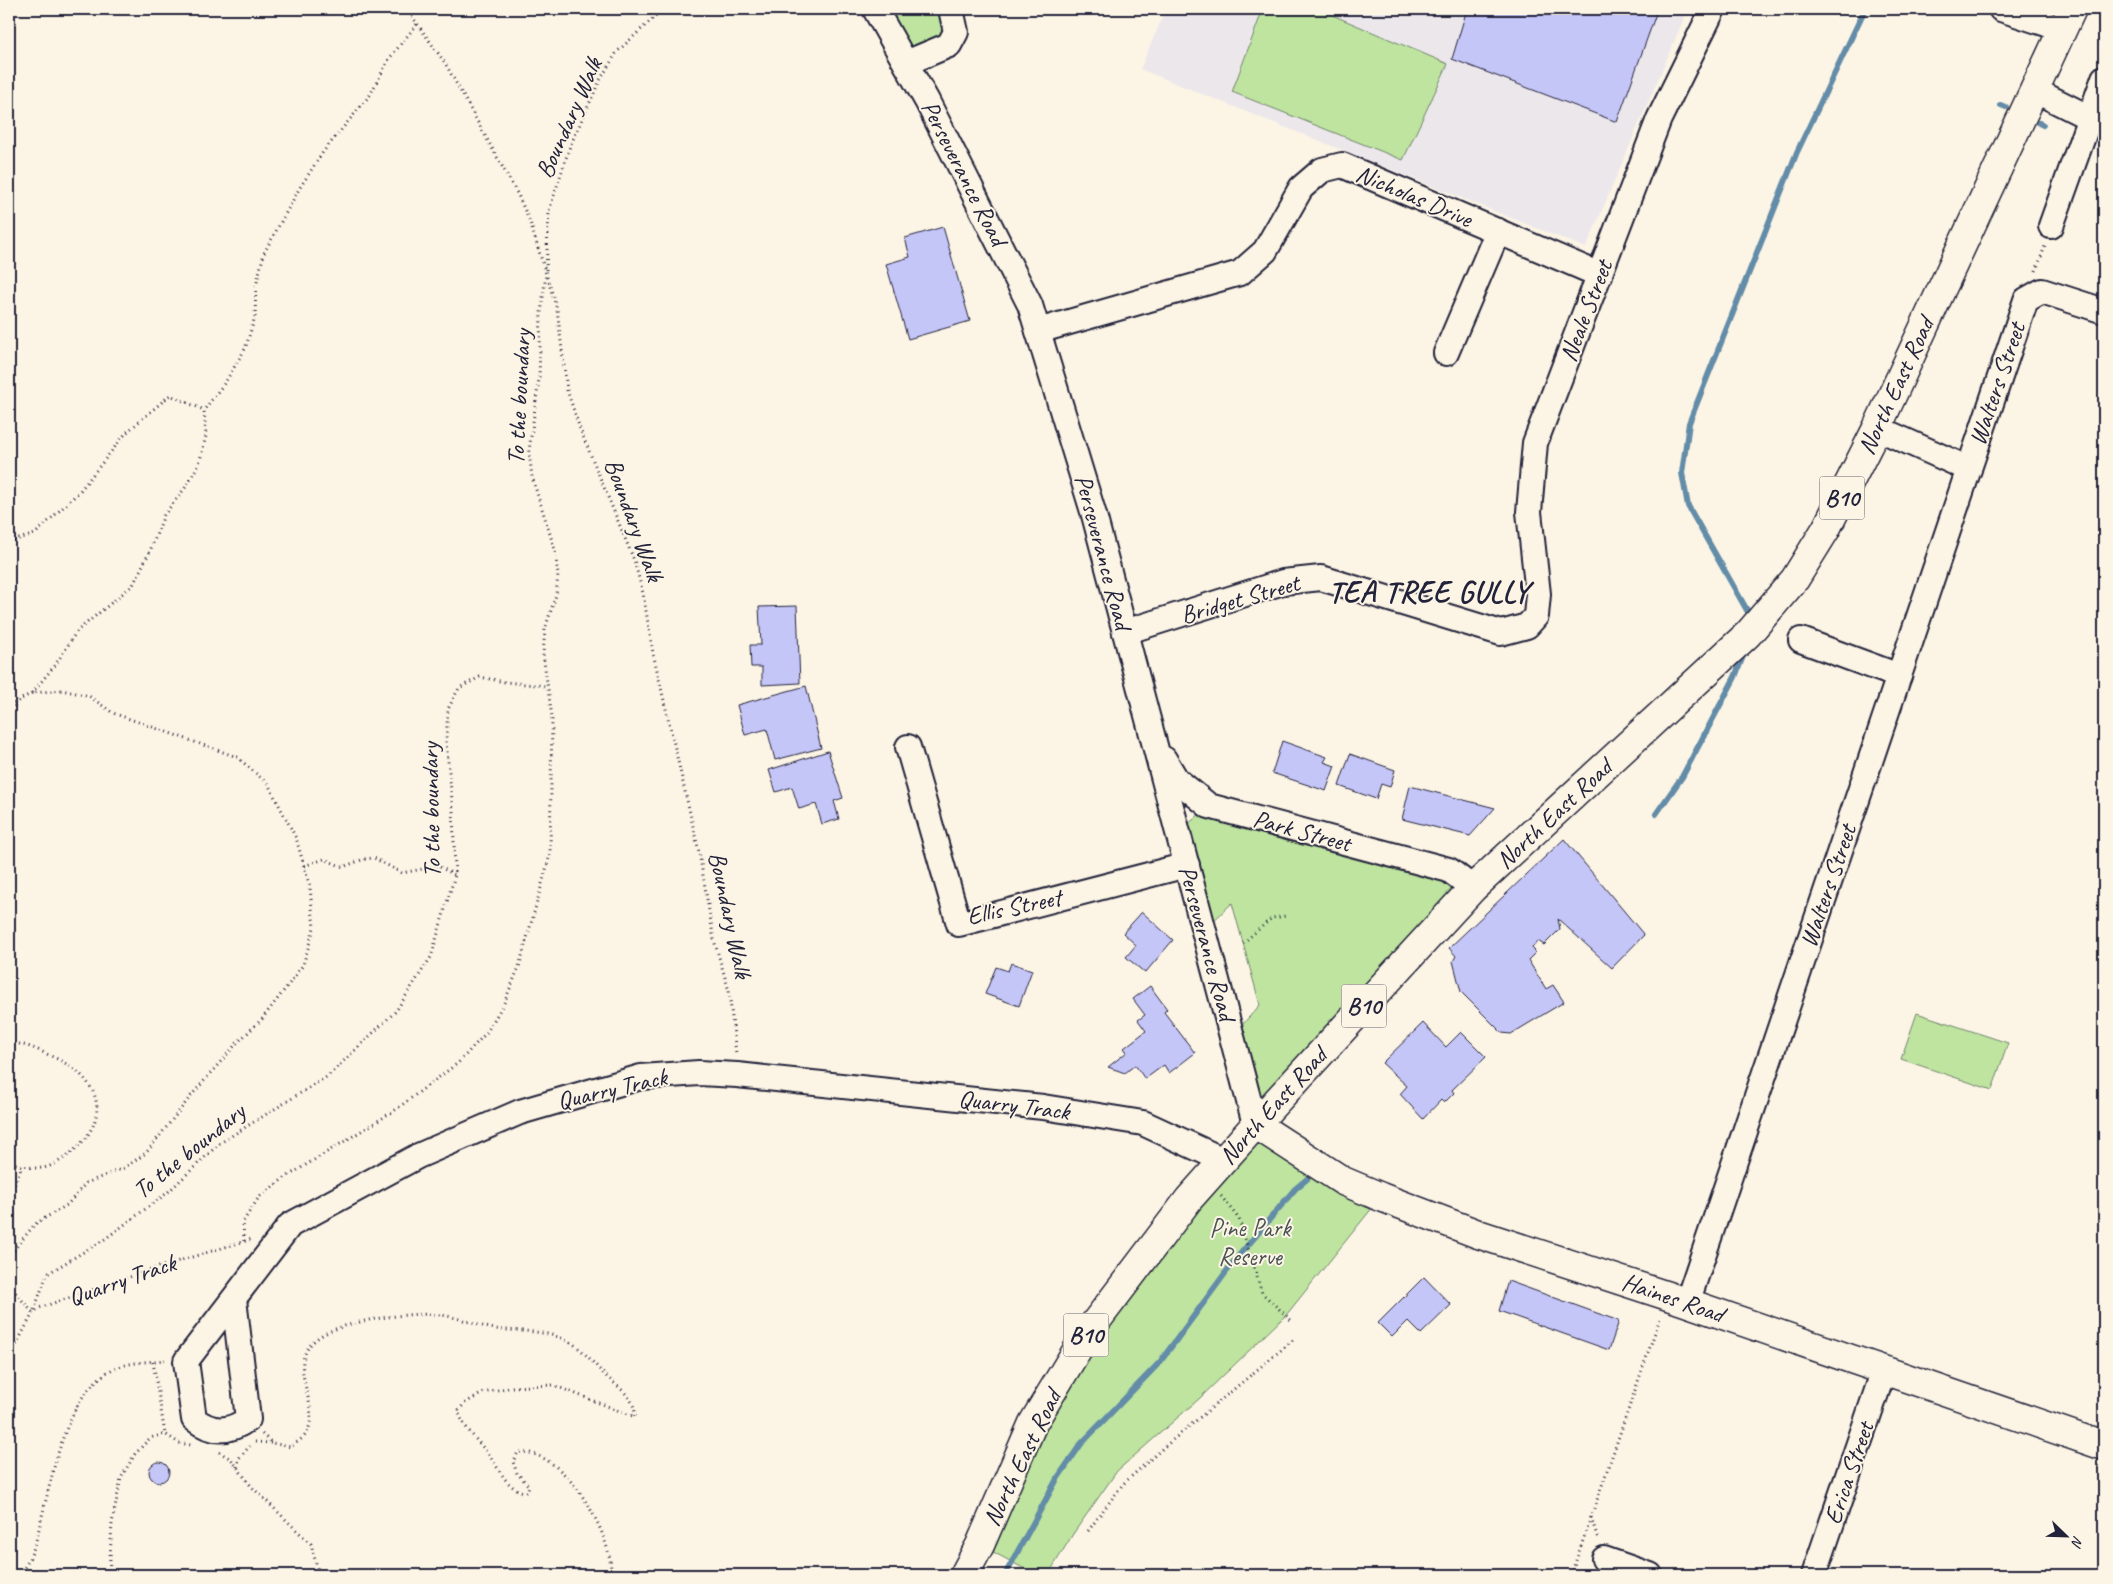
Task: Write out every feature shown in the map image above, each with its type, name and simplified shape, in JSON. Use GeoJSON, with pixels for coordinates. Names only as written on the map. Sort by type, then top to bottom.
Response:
{"type":"FeatureCollection","features":[{"type":"Feature","properties":{"kind":"main road","name":"North East Road"},"geometry":{"type":"LineString","coordinates":[[964,1575],[980,1545],[1033,1423],[1088,1332],[1189,1199],[1255,1124],[1473,888],[1748,634],[1795,579],[1826,529],[1877,428],[2067,19]]}},
{"type":"Feature","properties":{"kind":"main road","name":"Haines Road"},"geometry":{"type":"LineString","coordinates":[[1255,1124],[1343,1181],[1381,1198],[1478,1234],[1677,1299],[2104,1446]]}},
{"type":"Feature","properties":{"kind":"street","name":"Perseverance Road"},"geometry":{"type":"LineString","coordinates":[[874,9],[927,101],[1030,305],[1094,515],[1255,1124]]}},
{"type":"Feature","properties":{"kind":"street"},"geometry":{"type":"LineString","coordinates":[[906,63],[949,45],[956,32],[951,9]]}},
{"type":"Feature","properties":{"kind":"street","name":"Neale Street"},"geometry":{"type":"LineString","coordinates":[[1527,626],[1536,616],[1538,594],[1529,512],[1535,443],[1659,119],[1713,9]]}},
{"type":"Feature","properties":{"kind":"street"},"geometry":{"type":"LineString","coordinates":[[2002,9],[2067,19]]}},
{"type":"Feature","properties":{"kind":"street"},"geometry":{"type":"LineString","coordinates":[[2051,226],[2104,78]]}},
{"type":"Feature","properties":{"kind":"street"},"geometry":{"type":"LineString","coordinates":[[2034,90],[2090,118]]}},
{"type":"Feature","properties":{"kind":"street","name":"Nicholas Drive"},"geometry":{"type":"LineString","coordinates":[[1038,331],[1240,273],[1265,250],[1301,188],[1322,170],[1342,166],[1600,275]]}},
{"type":"Feature","properties":{"kind":"street"},"geometry":{"type":"LineString","coordinates":[[1446,353],[1498,232]]}},
{"type":"Feature","properties":{"kind":"street"},"geometry":{"type":"LineString","coordinates":[[2026,300],[2042,292],[2104,311]]}},
{"type":"Feature","properties":{"kind":"street","name":"Walters Street"},"geometry":{"type":"LineString","coordinates":[[1677,1299],[1899,676],[2026,300]]}},
{"type":"Feature","properties":{"kind":"street","name":"Walters Street"},"geometry":{"type":"LineString","coordinates":[[1877,428],[1969,468]]}},
{"type":"Feature","properties":{"kind":"street","name":"Bridget Street"},"geometry":{"type":"LineString","coordinates":[[1125,632],[1283,582],[1321,578],[1501,633],[1527,626]]}},
{"type":"Feature","properties":{"kind":"street"},"geometry":{"type":"LineString","coordinates":[[1801,640],[1899,676]]}},
{"type":"Feature","properties":{"kind":"street","name":"Park Street"},"geometry":{"type":"LineString","coordinates":[[1154,742],[1176,779],[1209,806],[1449,870],[1473,888]]}},
{"type":"Feature","properties":{"kind":"street","name":"Ellis Street"},"geometry":{"type":"LineString","coordinates":[[908,747],[959,924],[1186,864]]}},
{"type":"Feature","properties":{"kind":"street"},"geometry":{"type":"LineString","coordinates":[[1178,833],[1189,817],[1209,806]]}},
{"type":"Feature","properties":{"kind":"street","name":"Quarry Track"},"geometry":{"type":"LineString","coordinates":[[248,1420],[238,1427],[221,1430],[203,1426],[194,1418],[186,1361],[290,1224],[418,1156],[520,1112],[642,1077],[699,1073],[737,1075],[1043,1107],[1143,1123],[1216,1169]]}},
{"type":"Feature","properties":{"kind":"street"},"geometry":{"type":"LineString","coordinates":[[253,1238],[290,1224]]}},
{"type":"Feature","properties":{"kind":"street"},"geometry":{"type":"LineString","coordinates":[[234,1299],[248,1420]]}},
{"type":"Feature","properties":{"kind":"street","name":"Erica Street"},"geometry":{"type":"LineString","coordinates":[[1814,1575],[1884,1370]]}},
{"type":"Feature","properties":{"kind":"street"},"geometry":{"type":"LineString","coordinates":[[1604,1559],[1650,1575]]}},
{"type":"Feature","properties":{"kind":"path"},"geometry":{"type":"LineString","coordinates":[[406,9],[445,63],[518,195],[530,222],[546,274]]}},
{"type":"Feature","properties":{"kind":"path","name":"Boundary Walk"},"geometry":{"type":"LineString","coordinates":[[663,9],[617,52],[600,80],[570,146],[550,211],[546,274],[557,309],[567,390],[580,429],[634,560],[643,593],[653,654],[699,852],[714,940],[730,991],[737,1075]]}},
{"type":"Feature","properties":{"kind":"path"},"geometry":{"type":"LineString","coordinates":[[9,706],[32,693],[56,664],[77,631],[133,585],[150,551],[164,516],[186,488],[199,464],[206,436],[204,410],[226,381],[245,349],[255,317],[256,286],[264,252],[323,152],[370,95],[389,59],[417,24]]}},
{"type":"Feature","properties":{"kind":"path"},"geometry":{"type":"LineString","coordinates":[[2026,300],[2051,226]]}},
{"type":"Feature","properties":{"kind":"path","name":"To the boundary"},"geometry":{"type":"LineString","coordinates":[[33,1313],[47,1274],[105,1239],[167,1193],[220,1144],[328,1076],[396,1011],[431,957],[455,875],[453,810],[446,742],[448,709],[459,688],[480,677],[505,682],[546,686],[543,654],[545,629],[556,594],[558,575],[555,550],[532,477],[529,451],[539,379],[541,312],[546,274]]}},
{"type":"Feature","properties":{"kind":"path"},"geometry":{"type":"LineString","coordinates":[[9,542],[35,534],[79,492],[126,433],[170,396],[204,410]]}},
{"type":"Feature","properties":{"kind":"path"},"geometry":{"type":"LineString","coordinates":[[253,1238],[243,1222],[259,1198],[282,1179],[394,1111],[458,1063],[487,1032],[504,1003],[519,967],[550,855],[552,717],[546,686]]}},
{"type":"Feature","properties":{"kind":"path"},"geometry":{"type":"LineString","coordinates":[[9,1256],[35,1224],[67,1205],[86,1183],[124,1168],[146,1153],[191,1096],[236,1044],[262,1019],[286,988],[303,965],[314,928],[310,887],[296,838],[268,784],[237,757],[113,713],[89,696],[62,690],[32,693]]}},
{"type":"Feature","properties":{"kind":"path"},"geometry":{"type":"LineString","coordinates":[[9,726],[16,702]]}},
{"type":"Feature","properties":{"kind":"path"},"geometry":{"type":"LineString","coordinates":[[304,866],[324,859],[343,867],[364,859],[374,858],[402,873],[438,866],[455,875]]}},
{"type":"Feature","properties":{"kind":"path"},"geometry":{"type":"LineString","coordinates":[[1243,943],[1256,934],[1272,918],[1286,916]]}},
{"type":"Feature","properties":{"kind":"path"},"geometry":{"type":"LineString","coordinates":[[9,1043],[33,1048],[71,1065],[94,1090],[98,1105],[95,1121],[82,1143],[62,1160],[43,1168],[22,1166],[9,1162]]}},
{"type":"Feature","properties":{"kind":"path"},"geometry":{"type":"LineString","coordinates":[[9,1198],[22,1166]]}},
{"type":"Feature","properties":{"kind":"path"},"geometry":{"type":"LineString","coordinates":[[1216,1169],[1238,1219],[1262,1293],[1293,1322]]}},
{"type":"Feature","properties":{"kind":"path","name":"Quarry Track"},"geometry":{"type":"LineString","coordinates":[[33,1313],[39,1308],[253,1238]]}},
{"type":"Feature","properties":{"kind":"path"},"geometry":{"type":"LineString","coordinates":[[9,1285],[33,1313],[9,1358]]}},
{"type":"Feature","properties":{"kind":"path"},"geometry":{"type":"LineString","coordinates":[[1571,1575],[1677,1299]]}},
{"type":"Feature","properties":{"kind":"path"},"geometry":{"type":"LineString","coordinates":[[237,1467],[245,1449],[256,1441],[291,1447],[305,1435],[311,1418],[302,1369],[304,1355],[313,1342],[325,1334],[378,1319],[408,1314],[446,1316],[494,1328],[540,1332],[572,1343],[627,1394],[635,1410],[635,1417],[553,1385],[512,1387],[483,1393],[465,1403],[458,1411],[462,1423],[490,1456],[497,1470],[516,1488],[527,1492],[529,1486],[517,1473],[513,1462],[518,1452],[529,1452],[544,1458],[565,1476],[594,1514],[605,1536],[612,1562],[611,1575]]}},
{"type":"Feature","properties":{"kind":"path"},"geometry":{"type":"LineString","coordinates":[[1088,1531],[1124,1484],[1293,1340]]}},
{"type":"Feature","properties":{"kind":"path"},"geometry":{"type":"LineString","coordinates":[[18,1575],[35,1548],[64,1435],[84,1395],[96,1381],[127,1364],[153,1362],[165,1434]]}},
{"type":"Feature","properties":{"kind":"path"},"geometry":{"type":"LineString","coordinates":[[248,1420],[272,1443]]}},
{"type":"Feature","properties":{"kind":"path"},"geometry":{"type":"LineString","coordinates":[[109,1575],[112,1523],[121,1478],[135,1454],[150,1438],[165,1434],[179,1443],[199,1447]]}},
{"type":"Feature","properties":{"kind":"path"},"geometry":{"type":"LineString","coordinates":[[218,1452],[232,1459],[251,1486],[311,1544],[319,1575]]}},
{"type":"Feature","properties":{"kind":"shaded area"},"geometry":{"type":"Polygon","coordinates":[[[1166,9],[1688,9],[1586,248],[1140,69],[1166,9]]]}},
{"type":"Feature","properties":{"kind":"green space"},"geometry":{"type":"Polygon","coordinates":[[[875,9],[951,9],[956,32],[906,63],[875,9]]]}},
{"type":"Feature","properties":{"kind":"green space"},"geometry":{"type":"Polygon","coordinates":[[[1263,9],[1318,9],[1448,64],[1403,160],[1232,92],[1263,9]]]}},
{"type":"Feature","properties":{"kind":"green space"},"geometry":{"type":"Polygon","coordinates":[[[1209,806],[1473,888],[1255,1124],[1232,1036],[1260,1005],[1232,903],[1204,930],[1178,833],[1209,806]]]}},
{"type":"Feature","properties":{"kind":"green space"},"geometry":{"type":"Polygon","coordinates":[[[1917,1013],[2008,1043],[1992,1090],[1901,1059],[1917,1013]]]}},
{"type":"Feature","properties":{"kind":"green space","name":"Pine Park Reserve"},"geometry":{"type":"Polygon","coordinates":[[[1255,1124],[1381,1197],[1287,1314],[1200,1398],[1117,1471],[1073,1534],[1048,1575],[1036,1575],[980,1545],[1033,1423],[1255,1124]]]}},
{"type":"Feature","properties":{"kind":"building"},"geometry":{"type":"Polygon","coordinates":[[[1467,9],[1653,9],[1657,11],[1617,122],[1452,59],[1467,9]]]}},
{"type":"Feature","properties":{"kind":"building"},"geometry":{"type":"Polygon","coordinates":[[[943,227],[970,321],[908,339],[886,264],[910,257],[905,238],[943,227]]]}},
{"type":"Feature","properties":{"kind":"building"},"geometry":{"type":"Polygon","coordinates":[[[797,606],[800,683],[762,685],[762,667],[751,667],[750,645],[761,645],[759,607],[797,606]]]}},
{"type":"Feature","properties":{"kind":"building"},"geometry":{"type":"Polygon","coordinates":[[[806,686],[821,748],[775,760],[767,729],[745,735],[737,705],[806,686]]]}},
{"type":"Feature","properties":{"kind":"building"},"geometry":{"type":"Polygon","coordinates":[[[1282,741],[1327,757],[1324,762],[1335,766],[1326,791],[1272,773],[1282,741]]]}},
{"type":"Feature","properties":{"kind":"building"},"geometry":{"type":"Polygon","coordinates":[[[828,751],[843,798],[834,801],[839,819],[822,824],[816,804],[799,809],[792,787],[776,792],[769,770],[828,751]]]}},
{"type":"Feature","properties":{"kind":"building"},"geometry":{"type":"Polygon","coordinates":[[[1350,754],[1395,770],[1390,787],[1381,784],[1376,799],[1339,786],[1350,754]]]}},
{"type":"Feature","properties":{"kind":"building"},"geometry":{"type":"Polygon","coordinates":[[[1410,786],[1495,808],[1470,836],[1402,819],[1410,786]]]}},
{"type":"Feature","properties":{"kind":"building"},"geometry":{"type":"Polygon","coordinates":[[[1564,839],[1644,935],[1612,968],[1558,919],[1560,929],[1544,945],[1538,941],[1532,948],[1536,952],[1528,960],[1546,989],[1553,985],[1564,1002],[1511,1034],[1502,1033],[1461,992],[1453,961],[1456,956],[1449,948],[1564,839]]]}},
{"type":"Feature","properties":{"kind":"building"},"geometry":{"type":"Polygon","coordinates":[[[1142,912],[1173,940],[1145,973],[1126,957],[1136,945],[1123,933],[1142,912]]]}},
{"type":"Feature","properties":{"kind":"building"},"geometry":{"type":"Polygon","coordinates":[[[1011,963],[1032,970],[1019,1006],[985,994],[996,967],[1008,971],[1011,963]]]}},
{"type":"Feature","properties":{"kind":"building"},"geometry":{"type":"Polygon","coordinates":[[[1150,986],[1167,1009],[1164,1012],[1195,1053],[1169,1073],[1164,1065],[1145,1079],[1135,1065],[1125,1073],[1108,1067],[1127,1052],[1124,1048],[1146,1031],[1138,1020],[1145,1015],[1133,999],[1150,986]]]}},
{"type":"Feature","properties":{"kind":"building"},"geometry":{"type":"Polygon","coordinates":[[[1423,1023],[1446,1047],[1461,1032],[1486,1057],[1452,1090],[1454,1093],[1444,1103],[1441,1100],[1423,1119],[1400,1094],[1407,1086],[1382,1063],[1423,1023]]]}},
{"type":"Feature","properties":{"kind":"building"},"geometry":{"type":"Polygon","coordinates":[[[1424,1277],[1451,1305],[1421,1334],[1408,1321],[1392,1337],[1378,1323],[1424,1277]]]}},
{"type":"Feature","properties":{"kind":"building"},"geometry":{"type":"Polygon","coordinates":[[[1508,1281],[1619,1321],[1609,1350],[1499,1311],[1508,1281]]]}},
{"type":"Feature","properties":{"kind":"building"},"geometry":{"type":"Polygon","coordinates":[[[159,1462],[166,1465],[169,1472],[166,1479],[159,1482],[152,1479],[149,1472],[152,1465],[159,1462]]]}},
{"type":"Feature","properties":{"kind":"waterway"},"geometry":{"type":"LineString","coordinates":[[1748,612],[1688,506],[1682,473],[1689,423],[1797,152],[1865,9]]}},
{"type":"Feature","properties":{"kind":"waterway"},"geometry":{"type":"LineString","coordinates":[[2001,105],[2006,107]]}},
{"type":"Feature","properties":{"kind":"waterway"},"geometry":{"type":"LineString","coordinates":[[2039,123],[2043,125]]}},
{"type":"Feature","properties":{"kind":"waterway"},"geometry":{"type":"LineString","coordinates":[[1656,814],[1682,777],[1735,677],[1745,651]]}},
{"type":"Feature","properties":{"kind":"waterway"},"geometry":{"type":"LineString","coordinates":[[1005,1575],[1057,1479],[1081,1444],[1160,1362],[1232,1264],[1295,1189],[1307,1179]]}},
{"type":"Feature","properties":{"kind":"district","name":"TEA TREE GULLY"},"geometry":{"type":"Point","coordinates":[1429,592]}}]}
